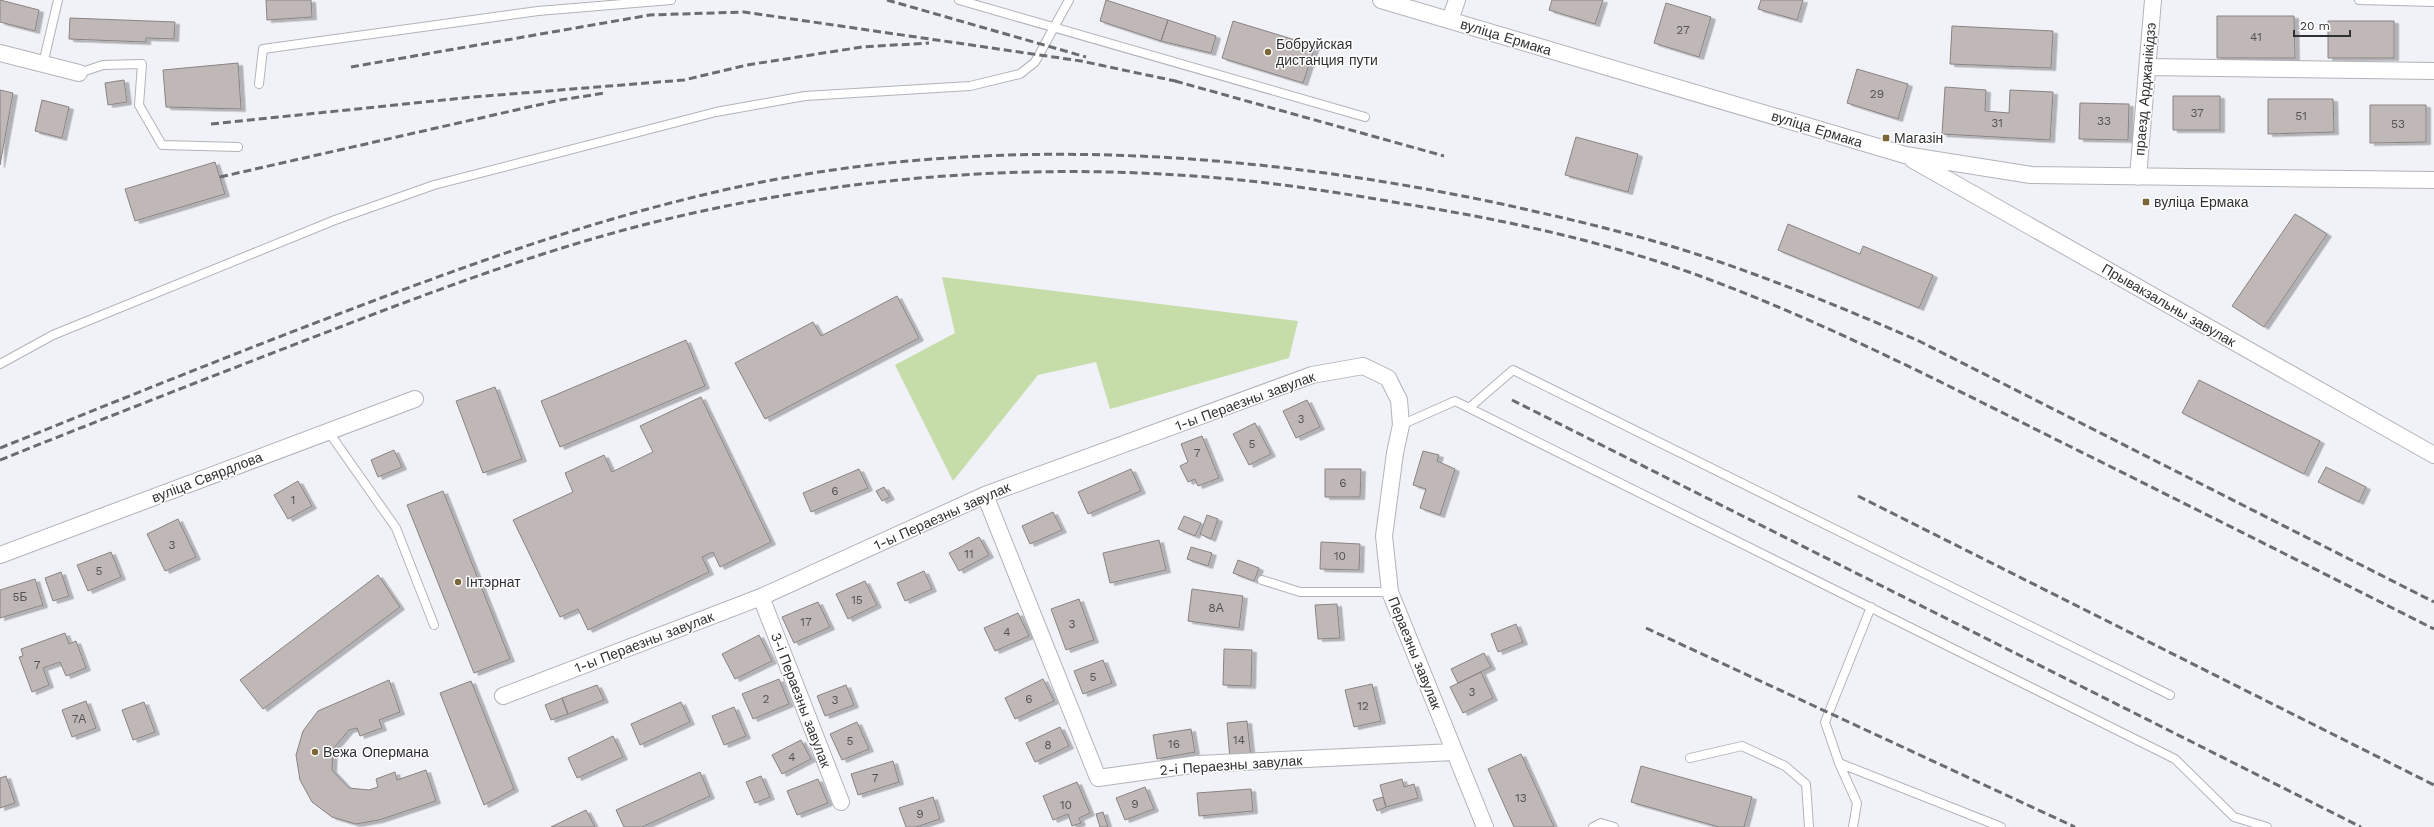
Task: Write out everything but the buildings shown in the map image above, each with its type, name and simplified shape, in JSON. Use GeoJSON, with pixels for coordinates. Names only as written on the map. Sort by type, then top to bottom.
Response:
{"type":"FeatureCollection","features":[{"type":"Feature","properties":{"kind":"street","name":"вуліца Ермака"},"geometry":{"type":"LineString","coordinates":[[1381,0],[1905,155],[2031,175],[2434,180]]}},
{"type":"Feature","properties":{"kind":"street","name":"вуліца Ермака"},"geometry":{"type":"LineString","coordinates":[[1450,20],[1457,0]]}},
{"type":"Feature","properties":{"kind":"street","name":"праезд Арджанікідзэ"},"geometry":{"type":"LineString","coordinates":[[2138,177],[2153,0]]}},
{"type":"Feature","properties":{"kind":"street"},"geometry":{"type":"LineString","coordinates":[[0,53],[79,73]]}},
{"type":"Feature","properties":{"kind":"street"},"geometry":{"type":"LineString","coordinates":[[2148,67],[2434,71]]}},
{"type":"Feature","properties":{"kind":"street","name":"Прывакзальны завулак"},"geometry":{"type":"LineString","coordinates":[[1905,155],[2434,455]]}},
{"type":"Feature","properties":{"kind":"street","name":"1-ы Пераезны завулак"},"geometry":{"type":"LineString","coordinates":[[503,696],[761,597],[985,495],[1312,375],[1363,366],[1388,378]]}},
{"type":"Feature","properties":{"kind":"street","name":"Пераезны завулак"},"geometry":{"type":"LineString","coordinates":[[1388,378],[1399,400],[1401,425],[1395,453],[1384,536],[1390,592],[1485,827]]}},
{"type":"Feature","properties":{"kind":"street","name":"вуліца Свярдлова"},"geometry":{"type":"LineString","coordinates":[[0,555],[415,399]]}},
{"type":"Feature","properties":{"kind":"street","name":"2-і Пераезны завулак"},"geometry":{"type":"LineString","coordinates":[[985,495],[1098,778],[1198,764],[1454,752]]}},
{"type":"Feature","properties":{"kind":"street","name":"3-і Пераезны завулак"},"geometry":{"type":"LineString","coordinates":[[761,597],[841,802]]}},
{"type":"Feature","properties":{"kind":"lane"},"geometry":{"type":"LineString","coordinates":[[44,64],[58,0]]}},
{"type":"Feature","properties":{"kind":"lane"},"geometry":{"type":"LineString","coordinates":[[259,84],[263,49],[538,11],[671,0]]}},
{"type":"Feature","properties":{"kind":"lane"},"geometry":{"type":"LineString","coordinates":[[959,0],[1054,29],[1365,118]]}},
{"type":"Feature","properties":{"kind":"lane"},"geometry":{"type":"LineString","coordinates":[[0,364],[60,332],[336,220],[434,185],[724,110],[805,96],[970,86],[996,82],[1020,74],[1035,62],[1069,0]]}},
{"type":"Feature","properties":{"kind":"lane"},"geometry":{"type":"LineString","coordinates":[[2359,0],[2434,2]]}},
{"type":"Feature","properties":{"kind":"lane"},"geometry":{"type":"LineString","coordinates":[[79,73],[103,65],[142,64],[139,105],[162,145],[238,147]]}},
{"type":"Feature","properties":{"kind":"lane"},"geometry":{"type":"LineString","coordinates":[[1469,408],[1513,370],[2170,695]]}},
{"type":"Feature","properties":{"kind":"lane"},"geometry":{"type":"LineString","coordinates":[[1401,425],[1455,401],[2175,759],[2234,817],[2267,827]]}},
{"type":"Feature","properties":{"kind":"lane"},"geometry":{"type":"LineString","coordinates":[[328,432],[396,528],[434,625]]}},
{"type":"Feature","properties":{"kind":"lane"},"geometry":{"type":"LineString","coordinates":[[1262,580],[1300,592],[1390,592]]}},
{"type":"Feature","properties":{"kind":"lane"},"geometry":{"type":"LineString","coordinates":[[1854,827],[1857,803],[1839,763],[1825,722],[1871,607]]}},
{"type":"Feature","properties":{"kind":"lane"},"geometry":{"type":"LineString","coordinates":[[1690,758],[1742,746],[1785,766],[1806,784],[1810,818],[1809,827]]}},
{"type":"Feature","properties":{"kind":"lane"},"geometry":{"type":"LineString","coordinates":[[1839,763],[2001,827]]}},
{"type":"Feature","properties":{"kind":"lane"},"geometry":{"type":"LineString","coordinates":[[1593,827],[1601,823],[1614,827]]}},
{"type":"Feature","properties":{"kind":"green space"},"geometry":{"type":"Polygon","coordinates":[[[942,277],[1298,321],[1289,358],[1110,409],[1096,362],[1038,375],[953,481],[895,365],[955,333],[942,277]]]}},
{"type":"Feature","properties":{"kind":"railway"},"geometry":{"type":"LineString","coordinates":[[887,0],[1086,57]]}},
{"type":"Feature","properties":{"kind":"railway"},"geometry":{"type":"LineString","coordinates":[[351,67],[650,15],[744,12],[1081,61],[1180,82]]}},
{"type":"Feature","properties":{"kind":"railway"},"geometry":{"type":"LineString","coordinates":[[211,124],[473,97],[684,80],[747,65],[862,47],[929,43]]}},
{"type":"Feature","properties":{"kind":"railway"},"geometry":{"type":"LineString","coordinates":[[1175,81],[1444,156]]}},
{"type":"Feature","properties":{"kind":"railway"},"geometry":{"type":"LineString","coordinates":[[220,177],[560,100],[605,93]]}},
{"type":"Feature","properties":{"kind":"railway"},"geometry":{"type":"LineString","coordinates":[[0,448],[294,331],[473,264],[565,233],[707,194],[806,174],[906,161],[1007,155],[1109,155],[1211,161],[1312,171],[1412,187],[1511,206],[1650,240],[1696,254],[1781,284],[1919,341],[2434,602]]}},
{"type":"Feature","properties":{"kind":"railway"},"geometry":{"type":"LineString","coordinates":[[0,460],[225,371],[428,294],[556,250],[643,225],[713,209],[782,196],[853,185],[923,178],[994,173],[1065,172],[1136,173],[1207,177],[1327,191],[1476,216],[1552,232],[1627,252],[1700,276],[1790,312],[1879,352],[2434,629]]}},
{"type":"Feature","properties":{"kind":"railway"},"geometry":{"type":"LineString","coordinates":[[1512,400],[2361,827]]}},
{"type":"Feature","properties":{"kind":"railway"},"geometry":{"type":"LineString","coordinates":[[1858,496],[2434,785]]}},
{"type":"Feature","properties":{"kind":"railway"},"geometry":{"type":"LineString","coordinates":[[1646,628],[2075,827]]}},
{"type":"Feature","properties":{"kind":"place","name":"Бобруйская дистанция пути"},"geometry":{"type":"Point","coordinates":[1268,52]}},
{"type":"Feature","properties":{"kind":"place","name":"Магазін"},"geometry":{"type":"Point","coordinates":[1886,138]}},
{"type":"Feature","properties":{"kind":"place","name":"вуліца Ермака"},"geometry":{"type":"Point","coordinates":[2146,202]}},
{"type":"Feature","properties":{"kind":"place","name":"Інтэрнат"},"geometry":{"type":"Point","coordinates":[458,582]}},
{"type":"Feature","properties":{"kind":"place","name":"Вежа Опермана"},"geometry":{"type":"Point","coordinates":[315,752]}}]}
